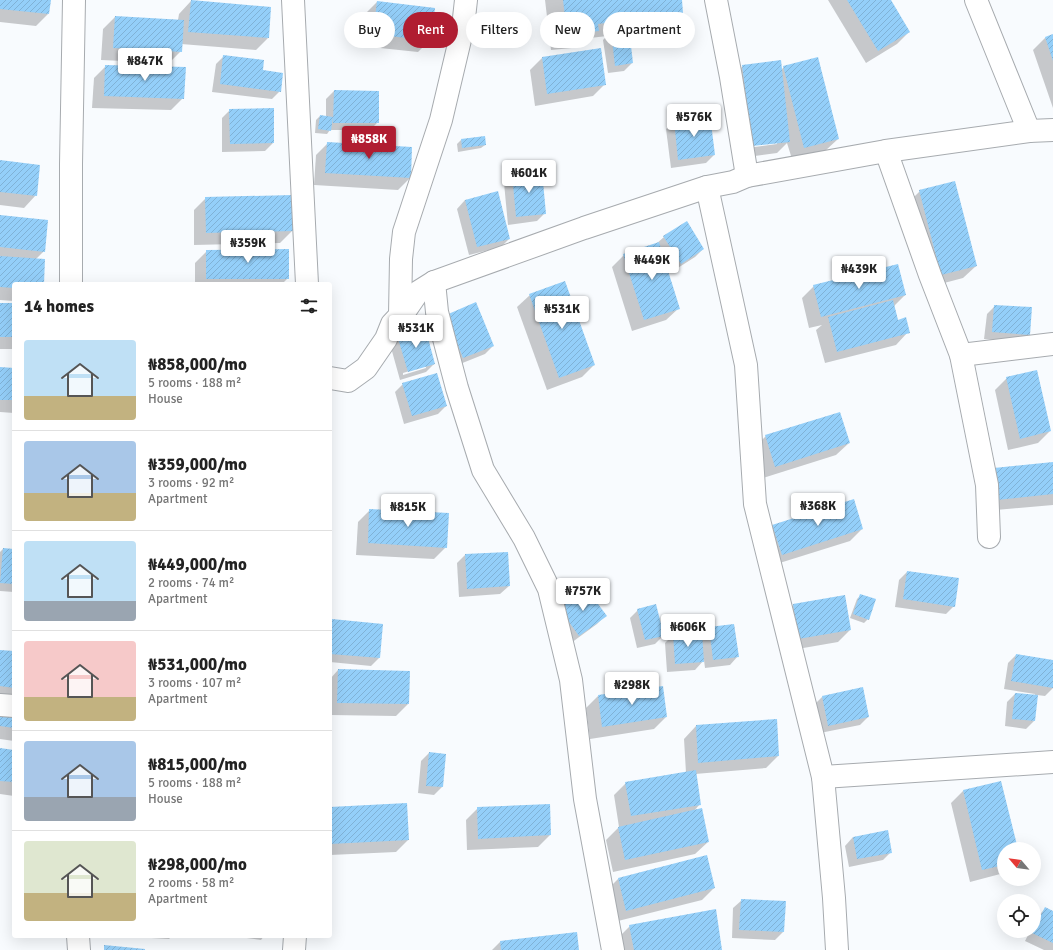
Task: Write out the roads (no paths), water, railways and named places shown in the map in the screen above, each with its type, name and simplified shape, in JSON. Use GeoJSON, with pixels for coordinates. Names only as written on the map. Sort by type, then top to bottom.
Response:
{"type":"FeatureCollection","features":[{"type":"Feature","properties":{"kind":"street"},"geometry":{"type":"LineString","coordinates":[[71,282],[71,164],[74,0]]}},
{"type":"Feature","properties":{"kind":"street"},"geometry":{"type":"LineString","coordinates":[[293,0],[308,282]]}},
{"type":"Feature","properties":{"kind":"street"},"geometry":{"type":"LineString","coordinates":[[400,315],[401,259],[404,232],[441,120],[462,34],[466,0]]}},
{"type":"Feature","properties":{"kind":"street"},"geometry":{"type":"LineString","coordinates":[[716,0],[731,77],[747,176]]}},
{"type":"Feature","properties":{"kind":"street"},"geometry":{"type":"LineString","coordinates":[[976,0],[1029,131]]}},
{"type":"Feature","properties":{"kind":"street"},"geometry":{"type":"LineString","coordinates":[[332,378],[348,380],[366,368],[386,339],[392,324],[407,308],[418,292],[434,282],[577,230],[707,187],[733,182],[747,176],[886,151],[1029,131],[1053,130]]}},
{"type":"Feature","properties":{"kind":"street"},"geometry":{"type":"LineString","coordinates":[[886,151],[930,276],[961,355],[987,485],[989,537]]}},
{"type":"Feature","properties":{"kind":"street"},"geometry":{"type":"LineString","coordinates":[[707,187],[746,365],[755,504],[823,777],[834,898],[837,950]]}},
{"type":"Feature","properties":{"kind":"street"},"geometry":{"type":"LineString","coordinates":[[434,282],[437,312],[457,388],[484,470],[524,538],[549,589],[571,680],[585,799],[613,950]]}},
{"type":"Feature","properties":{"kind":"street"},"geometry":{"type":"LineString","coordinates":[[961,355],[1053,344]]}},
{"type":"Feature","properties":{"kind":"street"},"geometry":{"type":"LineString","coordinates":[[0,705],[12,706]]}},
{"type":"Feature","properties":{"kind":"street"},"geometry":{"type":"LineString","coordinates":[[823,777],[1053,762]]}},
{"type":"Feature","properties":{"kind":"street"},"geometry":{"type":"LineString","coordinates":[[78,938],[79,950]]}},
{"type":"Feature","properties":{"kind":"street"},"geometry":{"type":"LineString","coordinates":[[294,950],[295,938]]}}]}
